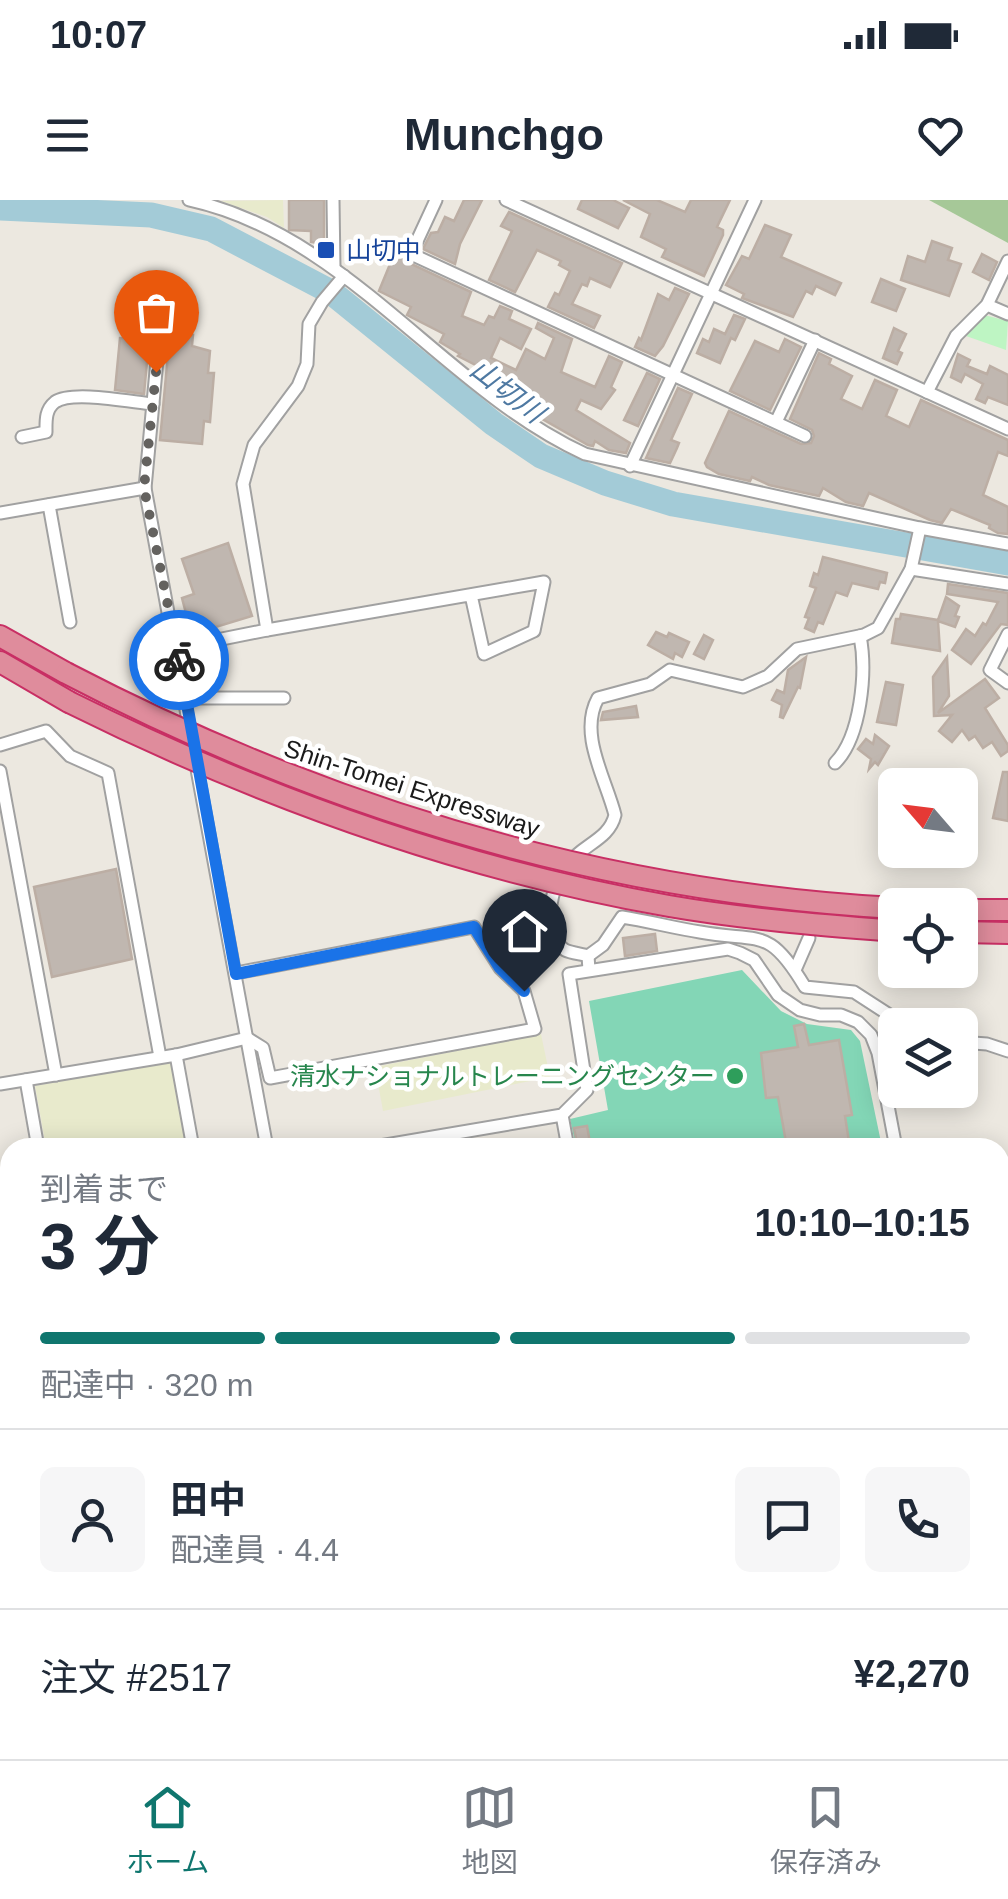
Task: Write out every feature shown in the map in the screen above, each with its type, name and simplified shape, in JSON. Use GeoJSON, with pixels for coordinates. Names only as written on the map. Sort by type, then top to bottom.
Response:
{"type":"FeatureCollection","features":[{"type":"Feature","properties":{"kind":"highway","name":"Shin-Tomei Expressway"},"geometry":{"type":"LineString","coordinates":[[0,636],[163,722],[276,772],[438,828],[551,859],[674,884],[878,906]]}},
{"type":"Feature","properties":{"kind":"highway","name":"Shin-Tomei Expressway"},"geometry":{"type":"LineString","coordinates":[[0,662],[69,702],[163,748],[269,792],[431,850],[670,906],[878,930]]}},
{"type":"Feature","properties":{"kind":"highway"},"geometry":{"type":"LineString","coordinates":[[978,910],[1008,910]]}},
{"type":"Feature","properties":{"kind":"highway"},"geometry":{"type":"LineString","coordinates":[[978,932],[1008,933]]}},
{"type":"Feature","properties":{"kind":"street"},"geometry":{"type":"LineString","coordinates":[[189,200],[238,216],[338,276],[512,412],[548,437],[585,454],[777,494],[919,532],[1008,544]]}},
{"type":"Feature","properties":{"kind":"street"},"geometry":{"type":"LineString","coordinates":[[267,630],[243,484],[254,445],[298,386],[307,364],[310,324],[338,276],[333,200]]}},
{"type":"Feature","properties":{"kind":"street"},"geometry":{"type":"LineString","coordinates":[[436,200],[411,254],[805,436]]}},
{"type":"Feature","properties":{"kind":"street"},"geometry":{"type":"LineString","coordinates":[[506,200],[1008,429]]}},
{"type":"Feature","properties":{"kind":"street"},"geometry":{"type":"LineString","coordinates":[[630,466],[755,200]]}},
{"type":"Feature","properties":{"kind":"street"},"geometry":{"type":"LineString","coordinates":[[927,392],[956,336],[987,305],[1008,261]]}},
{"type":"Feature","properties":{"kind":"street"},"geometry":{"type":"LineString","coordinates":[[987,305],[1008,314]]}},
{"type":"Feature","properties":{"kind":"street"},"geometry":{"type":"LineString","coordinates":[[159,339],[144,488],[177,648],[264,1138]]}},
{"type":"Feature","properties":{"kind":"street"},"geometry":{"type":"LineString","coordinates":[[776,422],[815,340]]}},
{"type":"Feature","properties":{"kind":"street"},"geometry":{"type":"LineString","coordinates":[[22,438],[46,432],[46,415],[55,402],[71,396],[153,404]]}},
{"type":"Feature","properties":{"kind":"street"},"geometry":{"type":"LineString","coordinates":[[0,513],[144,488]]}},
{"type":"Feature","properties":{"kind":"street"},"geometry":{"type":"LineString","coordinates":[[50,505],[70,622]]}},
{"type":"Feature","properties":{"kind":"street"},"geometry":{"type":"LineString","coordinates":[[588,956],[565,950],[554,936],[550,922],[551,900],[566,866],[583,848],[606,835],[616,815],[590,734],[598,698],[650,684],[670,670],[743,686],[768,676],[798,649],[860,636],[878,628],[911,567],[919,532]]}},
{"type":"Feature","properties":{"kind":"street"},"geometry":{"type":"LineString","coordinates":[[911,567],[1008,584]]}},
{"type":"Feature","properties":{"kind":"street"},"geometry":{"type":"LineString","coordinates":[[177,648],[267,630],[471,594],[544,582],[534,631],[484,654],[471,594]]}},
{"type":"Feature","properties":{"kind":"street"},"geometry":{"type":"LineString","coordinates":[[1008,634],[990,670],[1008,683]]}},
{"type":"Feature","properties":{"kind":"street"},"geometry":{"type":"LineString","coordinates":[[835,763],[848,750],[853,731],[865,661],[860,636]]}},
{"type":"Feature","properties":{"kind":"street"},"geometry":{"type":"LineString","coordinates":[[186,698],[284,698]]}},
{"type":"Feature","properties":{"kind":"street"},"geometry":{"type":"LineString","coordinates":[[0,746],[46,731],[70,756],[108,773],[160,1058]]}},
{"type":"Feature","properties":{"kind":"street"},"geometry":{"type":"LineString","coordinates":[[0,771],[56,1074]]}},
{"type":"Feature","properties":{"kind":"street"},"geometry":{"type":"LineString","coordinates":[[588,956],[602,945],[622,917],[704,933],[748,936],[766,941],[805,986],[854,992],[879,1008]]}},
{"type":"Feature","properties":{"kind":"street"},"geometry":{"type":"LineString","coordinates":[[0,1084],[160,1058],[247,1038],[262,1048],[270,1078],[534,1029],[524,991],[500,968],[474,927],[236,974]]}},
{"type":"Feature","properties":{"kind":"street"},"geometry":{"type":"LineString","coordinates":[[795,970],[809,938]]}},
{"type":"Feature","properties":{"kind":"street"},"geometry":{"type":"LineString","coordinates":[[427,1138],[562,1115],[586,1090],[569,974],[728,949],[754,960],[778,995],[800,1010],[820,1016],[842,1016],[858,1022],[871,1034],[894,1138]]}},
{"type":"Feature","properties":{"kind":"street"},"geometry":{"type":"LineString","coordinates":[[588,956],[589,970]]}},
{"type":"Feature","properties":{"kind":"street"},"geometry":{"type":"LineString","coordinates":[[978,1043],[1008,1051]]}},
{"type":"Feature","properties":{"kind":"street"},"geometry":{"type":"LineString","coordinates":[[176,1054],[191,1138]]}},
{"type":"Feature","properties":{"kind":"street"},"geometry":{"type":"LineString","coordinates":[[26,1080],[36,1138]]}},
{"type":"Feature","properties":{"kind":"street"},"geometry":{"type":"LineString","coordinates":[[562,1115],[566,1138]]}},
{"type":"Feature","properties":{"kind":"green space"},"geometry":{"type":"Polygon","coordinates":[[[283,200],[284,228],[267,217],[221,201],[283,200]]]}},
{"type":"Feature","properties":{"kind":"green space"},"geometry":{"type":"Polygon","coordinates":[[[929,200],[1008,200],[1008,243],[929,200]]]}},
{"type":"Feature","properties":{"kind":"green space"},"geometry":{"type":"Polygon","coordinates":[[[984,315],[1008,321],[1006,350],[966,336],[984,315]]]}},
{"type":"Feature","properties":{"kind":"green space","name":"清水ナショナルトレーニングセンター"},"geometry":{"type":"Polygon","coordinates":[[[742,970],[781,1011],[807,1024],[851,1030],[860,1041],[880,1138],[574,1138],[570,1119],[608,1110],[589,1001],[742,970]]]}},
{"type":"Feature","properties":{"kind":"green space"},"geometry":{"type":"Polygon","coordinates":[[[541,1034],[550,1077],[383,1111],[375,1067],[541,1034]]]}},
{"type":"Feature","properties":{"kind":"green space"},"geometry":{"type":"Polygon","coordinates":[[[168,1062],[173,1065],[185,1138],[44,1138],[35,1086],[168,1062]]]}},
{"type":"Feature","properties":{"kind":"building"},"geometry":{"type":"Polygon","coordinates":[[[289,200],[324,200],[324,244],[311,242],[311,231],[289,230],[289,200]]]}},
{"type":"Feature","properties":{"kind":"building"},"geometry":{"type":"Polygon","coordinates":[[[464,200],[482,200],[460,244],[455,264],[423,249],[445,217],[454,221],[464,200]]]}},
{"type":"Feature","properties":{"kind":"building"},"geometry":{"type":"Polygon","coordinates":[[[582,200],[613,200],[629,208],[618,228],[578,209],[582,200]]]}},
{"type":"Feature","properties":{"kind":"building"},"geometry":{"type":"Polygon","coordinates":[[[623,200],[657,200],[685,212],[691,200],[730,200],[717,227],[723,235],[704,276],[662,257],[666,249],[641,237],[650,214],[623,200]]]}},
{"type":"Feature","properties":{"kind":"building"},"geometry":{"type":"Polygon","coordinates":[[[509,212],[622,263],[610,287],[590,278],[587,286],[582,284],[572,304],[600,316],[594,328],[548,307],[555,293],[559,295],[570,271],[559,265],[561,261],[537,250],[515,292],[489,280],[512,231],[501,226],[509,212]]]}},
{"type":"Feature","properties":{"kind":"building"},"geometry":{"type":"Polygon","coordinates":[[[765,225],[791,235],[781,257],[841,283],[835,295],[816,286],[812,294],[806,291],[793,317],[742,298],[744,294],[726,285],[742,256],[749,259],[765,225]]]}},
{"type":"Feature","properties":{"kind":"building"},"geometry":{"type":"Polygon","coordinates":[[[932,241],[952,248],[948,260],[961,264],[949,296],[901,280],[908,256],[925,262],[932,241]]]}},
{"type":"Feature","properties":{"kind":"building"},"geometry":{"type":"Polygon","coordinates":[[[395,252],[407,262],[471,292],[462,316],[484,325],[489,316],[494,318],[500,306],[512,311],[509,319],[531,329],[521,349],[500,338],[491,358],[516,370],[526,349],[545,359],[554,338],[536,328],[538,323],[572,339],[561,372],[595,387],[609,356],[622,362],[611,387],[615,390],[601,409],[581,400],[576,410],[630,443],[626,453],[609,450],[595,441],[593,446],[588,445],[530,412],[506,390],[488,382],[489,372],[440,342],[444,334],[407,315],[411,307],[379,291],[395,252]]]}},
{"type":"Feature","properties":{"kind":"building"},"geometry":{"type":"Polygon","coordinates":[[[982,254],[997,262],[989,280],[973,272],[982,254]]]}},
{"type":"Feature","properties":{"kind":"building"},"geometry":{"type":"Polygon","coordinates":[[[881,279],[905,289],[896,311],[872,302],[881,279]]]}},
{"type":"Feature","properties":{"kind":"building"},"geometry":{"type":"Polygon","coordinates":[[[675,288],[689,294],[663,346],[655,356],[635,347],[658,294],[669,300],[675,288]]]}},
{"type":"Feature","properties":{"kind":"building"},"geometry":{"type":"Polygon","coordinates":[[[734,315],[745,319],[720,363],[697,353],[703,339],[709,342],[714,329],[725,334],[734,315]]]}},
{"type":"Feature","properties":{"kind":"building"},"geometry":{"type":"Polygon","coordinates":[[[894,328],[906,334],[897,364],[883,358],[894,328]]]}},
{"type":"Feature","properties":{"kind":"building"},"geometry":{"type":"Polygon","coordinates":[[[170,333],[193,335],[192,346],[210,351],[208,373],[214,373],[210,422],[204,421],[202,444],[160,440],[170,333]]]}},
{"type":"Feature","properties":{"kind":"building"},"geometry":{"type":"Polygon","coordinates":[[[120,338],[149,340],[144,394],[115,390],[120,338]]]}},
{"type":"Feature","properties":{"kind":"building"},"geometry":{"type":"Polygon","coordinates":[[[785,339],[801,347],[770,410],[730,391],[755,341],[779,352],[785,339]]]}},
{"type":"Feature","properties":{"kind":"building"},"geometry":{"type":"Polygon","coordinates":[[[819,353],[831,359],[829,364],[852,376],[841,399],[862,409],[875,380],[897,390],[886,416],[909,427],[921,400],[1008,440],[1008,456],[998,452],[983,495],[1008,507],[1008,534],[998,533],[990,525],[951,509],[942,523],[869,493],[863,506],[846,502],[823,488],[819,496],[769,485],[752,477],[750,481],[719,474],[707,467],[705,463],[729,411],[801,444],[811,443],[812,430],[790,419],[819,353]]]}},
{"type":"Feature","properties":{"kind":"building"},"geometry":{"type":"Polygon","coordinates":[[[958,354],[970,360],[967,366],[987,374],[990,366],[1008,375],[1008,405],[988,397],[985,403],[976,399],[983,384],[965,374],[961,382],[951,377],[958,354]]]}},
{"type":"Feature","properties":{"kind":"building"},"geometry":{"type":"Polygon","coordinates":[[[647,373],[660,379],[638,426],[624,420],[647,373]]]}},
{"type":"Feature","properties":{"kind":"building"},"geometry":{"type":"Polygon","coordinates":[[[678,388],[692,394],[671,440],[679,443],[677,448],[670,463],[646,458],[678,388]]]}},
{"type":"Feature","properties":{"kind":"building"},"geometry":{"type":"Polygon","coordinates":[[[228,543],[252,616],[183,637],[180,626],[189,625],[182,598],[194,594],[182,559],[228,543]]]}},
{"type":"Feature","properties":{"kind":"building"},"geometry":{"type":"Polygon","coordinates":[[[823,557],[887,573],[885,583],[880,582],[878,589],[852,583],[847,596],[836,592],[823,624],[818,622],[814,632],[805,628],[809,618],[805,617],[816,588],[810,586],[823,557]]]}},
{"type":"Feature","properties":{"kind":"building"},"geometry":{"type":"Polygon","coordinates":[[[948,584],[1008,593],[1008,625],[1001,624],[971,664],[952,650],[966,629],[975,636],[983,623],[986,625],[998,602],[947,594],[948,584]]]}},
{"type":"Feature","properties":{"kind":"building"},"geometry":{"type":"Polygon","coordinates":[[[946,597],[959,606],[955,616],[959,617],[955,627],[938,621],[940,651],[892,643],[896,619],[901,614],[938,620],[946,597]]]}},
{"type":"Feature","properties":{"kind":"building"},"geometry":{"type":"Polygon","coordinates":[[[656,632],[689,642],[682,657],[675,653],[673,659],[648,645],[656,632]]]}},
{"type":"Feature","properties":{"kind":"building"},"geometry":{"type":"Polygon","coordinates":[[[704,635],[713,640],[704,659],[694,654],[704,635]]]}},
{"type":"Feature","properties":{"kind":"building"},"geometry":{"type":"Polygon","coordinates":[[[806,657],[800,688],[783,718],[780,717],[782,705],[772,700],[777,690],[784,693],[788,670],[806,657]]]}},
{"type":"Feature","properties":{"kind":"building"},"geometry":{"type":"Polygon","coordinates":[[[947,657],[949,696],[938,713],[985,679],[999,698],[985,708],[1008,745],[1008,751],[1001,756],[992,742],[983,748],[975,736],[969,740],[962,730],[952,742],[939,731],[952,715],[934,716],[933,677],[947,657]]]}},
{"type":"Feature","properties":{"kind":"building"},"geometry":{"type":"Polygon","coordinates":[[[886,682],[903,685],[896,725],[877,722],[886,682]]]}},
{"type":"Feature","properties":{"kind":"building"},"geometry":{"type":"Polygon","coordinates":[[[636,706],[638,717],[601,720],[603,712],[636,706]]]}},
{"type":"Feature","properties":{"kind":"building"},"geometry":{"type":"Polygon","coordinates":[[[875,735],[889,746],[878,765],[875,762],[869,769],[871,759],[858,749],[866,739],[873,744],[875,735]]]}},
{"type":"Feature","properties":{"kind":"building"},"geometry":{"type":"Polygon","coordinates":[[[1003,772],[1008,772],[1008,821],[993,818],[1003,772]]]}},
{"type":"Feature","properties":{"kind":"building"},"geometry":{"type":"Polygon","coordinates":[[[116,869],[132,959],[52,977],[34,887],[116,869]]]}},
{"type":"Feature","properties":{"kind":"building"},"geometry":{"type":"Polygon","coordinates":[[[655,934],[657,951],[625,956],[623,938],[655,934]]]}},
{"type":"Feature","properties":{"kind":"building"},"geometry":{"type":"Polygon","coordinates":[[[804,1024],[809,1045],[839,1040],[852,1115],[845,1116],[848,1138],[785,1138],[778,1097],[766,1098],[761,1053],[798,1047],[794,1026],[804,1024]]]}},
{"type":"Feature","properties":{"kind":"building"},"geometry":{"type":"Polygon","coordinates":[[[587,1126],[589,1138],[576,1138],[574,1128],[587,1126]]]}},
{"type":"Feature","properties":{"kind":"waterway","name":"山切川"},"geometry":{"type":"LineString","coordinates":[[0,208],[151,215],[211,229],[331,292],[494,424],[541,456],[605,483],[673,504],[1008,563]]}},
{"type":"Feature","properties":{"kind":"way so far"},"geometry":{"type":"LineString","coordinates":[[156,372],[144,488],[179,660]]}},
{"type":"Feature","properties":{"kind":"place","name":"山切中"},"geometry":{"type":"Point","coordinates":[326,250]}},
{"type":"Feature","properties":{"kind":"place","name":"清水ナショナルトレーニングセンター"},"geometry":{"type":"Point","coordinates":[735,1076]}},
{"type":"Feature","properties":{"kind":"route"},"geometry":{"type":"LineString","coordinates":[[179,660],[236,974],[474,927],[500,968],[524,991]]}}]}
